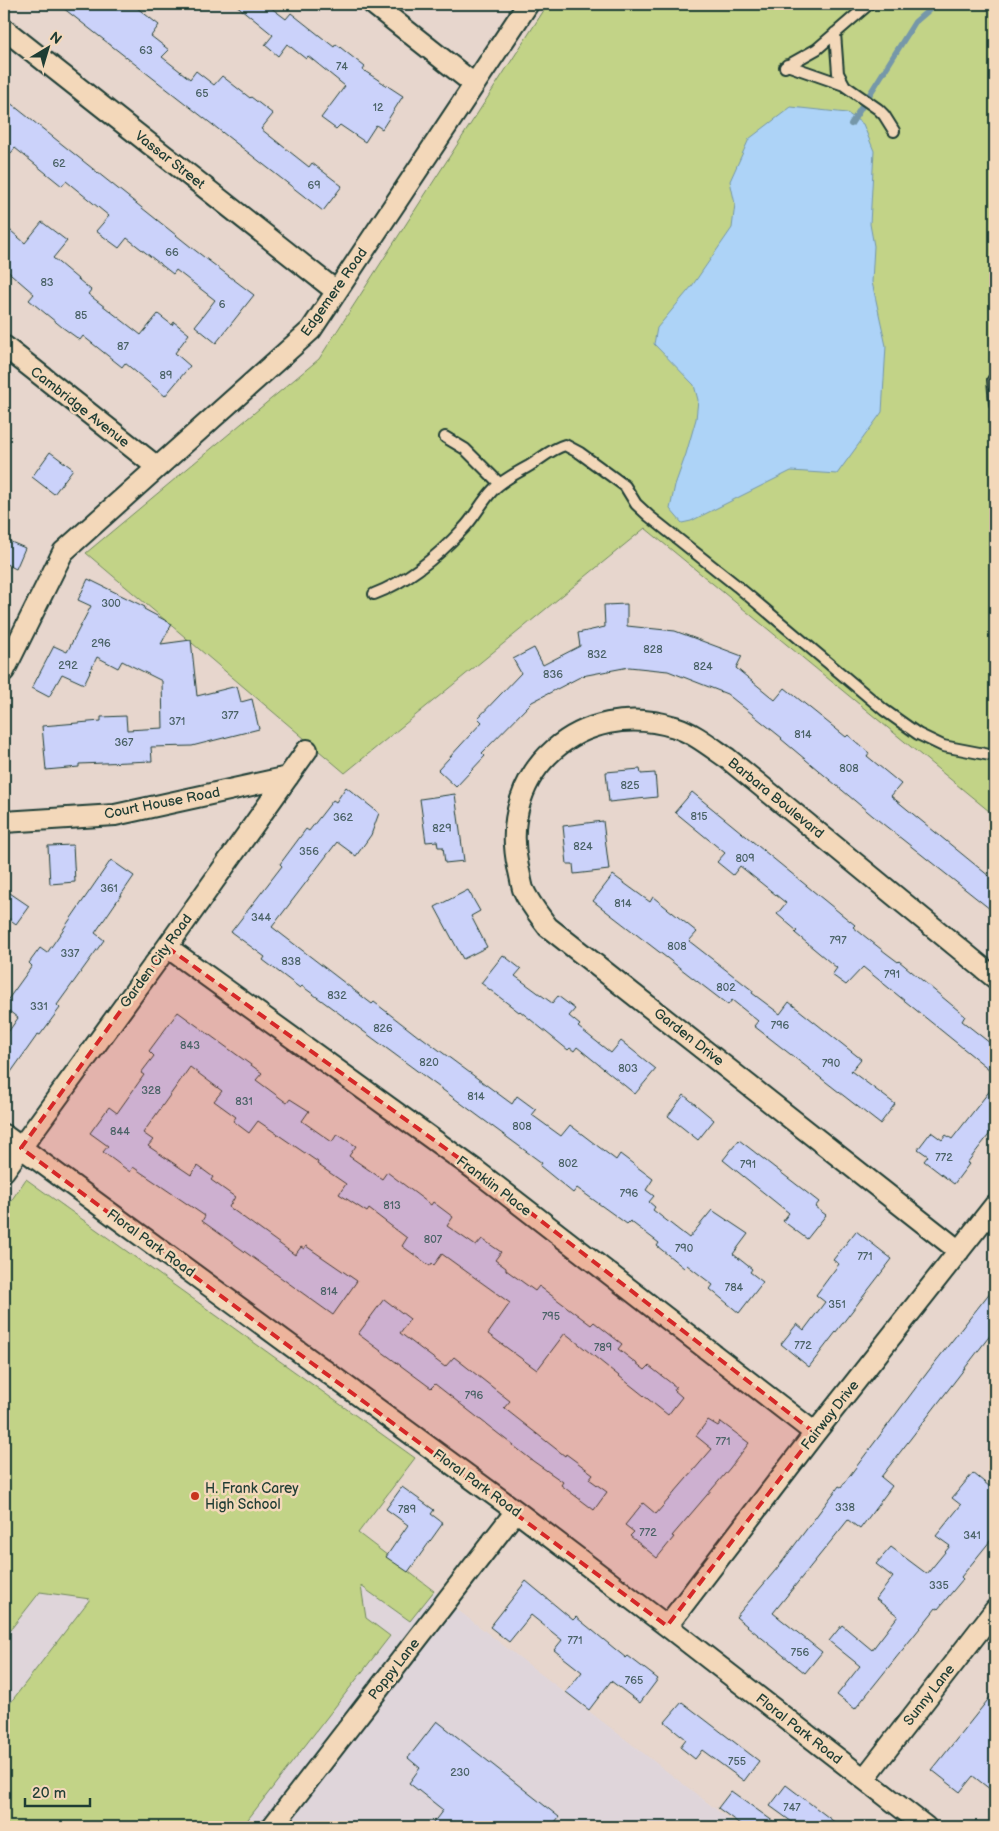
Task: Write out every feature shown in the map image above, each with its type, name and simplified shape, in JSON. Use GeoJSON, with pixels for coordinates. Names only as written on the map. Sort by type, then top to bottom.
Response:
{"type":"FeatureCollection","features":[{"type":"Feature","properties":{"kind":"street"},"geometry":{"type":"LineString","coordinates":[[373,4],[474,84]]}},
{"type":"Feature","properties":{"kind":"street","name":"Edgemere Road"},"geometry":{"type":"LineString","coordinates":[[4,671],[63,552],[311,330],[528,4]]}},
{"type":"Feature","properties":{"kind":"street","name":"Vassar Street"},"geometry":{"type":"LineString","coordinates":[[4,30],[336,291]]}},
{"type":"Feature","properties":{"kind":"street","name":"Cambridge Avenue"},"geometry":{"type":"LineString","coordinates":[[4,346],[157,467]]}},
{"type":"Feature","properties":{"kind":"street","name":"Barbara Boulevard"},"geometry":{"type":"LineString","coordinates":[[533,773],[570,737],[595,725],[624,720],[645,721],[676,727],[694,735],[727,758],[995,978]]}},
{"type":"Feature","properties":{"kind":"street","name":"Garden City Road"},"geometry":{"type":"LineString","coordinates":[[4,1171],[167,948],[307,750]]}},
{"type":"Feature","properties":{"kind":"street","name":"Garden Drive"},"geometry":{"type":"LineString","coordinates":[[533,773],[517,810],[514,847],[523,888],[534,909],[548,927],[959,1251]]}},
{"type":"Feature","properties":{"kind":"street","name":"Court House Road"},"geometry":{"type":"LineString","coordinates":[[4,822],[115,815],[288,777]]}},
{"type":"Feature","properties":{"kind":"street","name":"Franklin Place"},"geometry":{"type":"LineString","coordinates":[[167,948],[474,1169],[815,1433]]}},
{"type":"Feature","properties":{"kind":"street","name":"Floral Park Road"},"geometry":{"type":"LineString","coordinates":[[4,1136],[516,1511],[926,1827]]}},
{"type":"Feature","properties":{"kind":"street","name":"Fairway Drive"},"geometry":{"type":"LineString","coordinates":[[667,1626],[815,1433],[995,1205]]}},
{"type":"Feature","properties":{"kind":"street","name":"Poppy Lane"},"geometry":{"type":"LineString","coordinates":[[272,1827],[516,1511]]}},
{"type":"Feature","properties":{"kind":"street","name":"Sunny Lane"},"geometry":{"type":"LineString","coordinates":[[864,1779],[995,1610]]}},
{"type":"Feature","properties":{"kind":"lane"},"geometry":{"type":"LineString","coordinates":[[869,4],[817,49],[786,66],[844,85],[878,109],[894,131]]}},
{"type":"Feature","properties":{"kind":"lane"},"geometry":{"type":"LineString","coordinates":[[835,33],[838,73],[844,85]]}},
{"type":"Feature","properties":{"kind":"lane"},"geometry":{"type":"LineString","coordinates":[[992,380],[995,404]]}},
{"type":"Feature","properties":{"kind":"lane"},"geometry":{"type":"LineString","coordinates":[[445,437],[465,449],[500,484]]}},
{"type":"Feature","properties":{"kind":"lane"},"geometry":{"type":"LineString","coordinates":[[374,594],[389,588],[414,573],[443,549],[465,528],[500,484],[555,448],[565,445],[625,486],[636,504],[649,516],[737,586],[884,710],[918,734],[943,746],[995,756]]}},
{"type":"Feature","properties":{"kind":"highlighted area"},"geometry":{"type":"Polygon","coordinates":[[[167,947],[474,1169],[815,1433],[667,1626],[21,1148],[167,947]]]}},
{"type":"Feature","properties":{"kind":"shaded area","name":"H. Frank Carey High School"},"geometry":{"type":"Polygon","coordinates":[[[26,1179],[415,1458],[358,1533],[739,1827],[4,1827],[4,1211],[26,1179]]]}},
{"type":"Feature","properties":{"kind":"green space"},"geometry":{"type":"Polygon","coordinates":[[[548,4],[995,4],[995,816],[645,528],[345,773],[86,553],[319,359],[548,4]]]}},
{"type":"Feature","properties":{"kind":"green space","name":"H. Frank Carey High School"},"geometry":{"type":"Polygon","coordinates":[[[26,1179],[415,1458],[358,1533],[434,1591],[410,1621],[361,1586],[366,1618],[390,1636],[242,1827],[4,1827],[4,1711],[90,1599],[40,1592],[4,1638],[4,1211],[26,1179]]]}},
{"type":"Feature","properties":{"kind":"water"},"geometry":{"type":"Polygon","coordinates":[[[791,107],[847,113],[863,124],[874,151],[870,224],[874,246],[872,282],[886,346],[882,412],[837,474],[791,471],[691,521],[682,523],[670,509],[675,485],[696,419],[698,400],[694,385],[654,344],[657,328],[692,286],[732,228],[735,204],[730,181],[749,139],[791,107]]]}},
{"type":"Feature","properties":{"kind":"building"},"geometry":{"type":"Polygon","coordinates":[[[58,4],[132,4],[159,25],[151,36],[169,50],[162,57],[190,79],[196,71],[214,85],[222,76],[273,114],[261,129],[309,167],[312,163],[342,186],[323,211],[58,4]]]}},
{"type":"Feature","properties":{"kind":"building"},"geometry":{"type":"Polygon","coordinates":[[[235,4],[266,4],[286,19],[291,13],[334,47],[336,44],[365,67],[363,70],[403,96],[382,129],[376,125],[365,142],[340,125],[336,129],[321,118],[345,86],[308,56],[306,59],[287,44],[278,56],[265,45],[273,35],[235,4]]]}},
{"type":"Feature","properties":{"kind":"building"},"geometry":{"type":"Polygon","coordinates":[[[4,98],[254,295],[216,343],[195,326],[215,300],[176,270],[173,274],[127,238],[119,248],[96,231],[109,216],[66,181],[62,186],[15,148],[4,162],[4,98]]]}},
{"type":"Feature","properties":{"kind":"building"},"geometry":{"type":"Polygon","coordinates":[[[42,222],[67,241],[53,258],[91,290],[88,294],[141,335],[158,314],[172,325],[174,322],[189,334],[175,353],[190,366],[165,396],[125,363],[122,367],[83,336],[80,340],[62,327],[29,300],[34,294],[4,268],[4,225],[25,243],[42,222]]]}},
{"type":"Feature","properties":{"kind":"building"},"geometry":{"type":"Polygon","coordinates":[[[50,452],[73,469],[54,494],[32,477],[50,452]]]}},
{"type":"Feature","properties":{"kind":"building"},"geometry":{"type":"Polygon","coordinates":[[[4,539],[25,548],[16,569],[4,563],[4,539]]]}},
{"type":"Feature","properties":{"kind":"building"},"geometry":{"type":"Polygon","coordinates":[[[88,579],[145,607],[144,609],[172,624],[161,644],[191,640],[197,696],[237,686],[241,702],[252,699],[259,729],[192,746],[151,747],[152,761],[79,764],[79,767],[46,770],[42,726],[101,721],[101,717],[126,716],[127,730],[163,728],[162,681],[122,661],[118,668],[97,657],[84,684],[62,674],[49,697],[32,688],[54,646],[67,652],[91,606],[78,600],[88,579]]]}},
{"type":"Feature","properties":{"kind":"building"},"geometry":{"type":"Polygon","coordinates":[[[627,604],[627,626],[675,631],[742,656],[736,668],[775,700],[785,688],[846,737],[848,735],[869,753],[867,756],[901,784],[891,796],[995,881],[995,913],[873,816],[782,738],[727,694],[668,671],[629,667],[582,676],[532,702],[482,753],[485,756],[456,787],[438,770],[482,722],[478,718],[521,673],[513,659],[534,648],[543,665],[580,646],[578,633],[605,627],[604,605],[627,604]]]}},
{"type":"Feature","properties":{"kind":"building"},"geometry":{"type":"Polygon","coordinates":[[[640,769],[641,774],[655,773],[657,797],[609,802],[606,772],[640,769]]]}},
{"type":"Feature","properties":{"kind":"building"},"geometry":{"type":"Polygon","coordinates":[[[346,787],[379,813],[371,835],[356,856],[337,842],[272,927],[372,1004],[374,1002],[512,1104],[517,1096],[536,1110],[532,1115],[561,1136],[570,1125],[616,1160],[620,1154],[653,1179],[646,1190],[654,1196],[649,1202],[655,1207],[653,1210],[689,1238],[712,1210],[748,1234],[733,1254],[752,1269],[750,1272],[763,1282],[739,1313],[710,1289],[713,1285],[687,1265],[684,1268],[657,1246],[659,1243],[630,1221],[627,1224],[577,1188],[573,1193],[540,1166],[542,1163],[302,986],[300,988],[263,960],[265,957],[231,932],[282,866],[280,864],[306,829],[309,831],[333,800],[336,802],[346,787]]]}},
{"type":"Feature","properties":{"kind":"building"},"geometry":{"type":"Polygon","coordinates":[[[692,792],[855,925],[853,927],[899,961],[965,1016],[962,1021],[995,1047],[995,1074],[863,967],[846,985],[832,975],[837,968],[795,933],[797,931],[777,914],[786,903],[740,866],[733,875],[717,862],[725,853],[675,812],[692,792]]]}},
{"type":"Feature","properties":{"kind":"building"},"geometry":{"type":"Polygon","coordinates":[[[455,794],[464,861],[445,863],[443,847],[438,847],[437,841],[426,842],[420,799],[455,794]]]}},
{"type":"Feature","properties":{"kind":"building"},"geometry":{"type":"Polygon","coordinates":[[[603,821],[609,870],[574,874],[573,864],[567,864],[563,826],[603,821]]]}},
{"type":"Feature","properties":{"kind":"building"},"geometry":{"type":"Polygon","coordinates":[[[73,845],[75,882],[50,884],[48,846],[73,845]]]}},
{"type":"Feature","properties":{"kind":"building"},"geometry":{"type":"Polygon","coordinates":[[[111,860],[134,876],[95,933],[104,940],[57,1005],[60,1008],[40,1035],[38,1034],[4,1082],[4,1038],[18,1018],[4,1005],[32,966],[29,963],[40,948],[47,953],[111,860]]]}},
{"type":"Feature","properties":{"kind":"building"},"geometry":{"type":"Polygon","coordinates":[[[613,875],[650,902],[653,897],[697,932],[689,941],[780,1014],[789,1002],[861,1059],[851,1071],[895,1104],[880,1124],[754,1026],[758,1021],[732,1000],[728,1005],[593,901],[613,875]]]}},
{"type":"Feature","properties":{"kind":"building"},"geometry":{"type":"Polygon","coordinates":[[[4,889],[29,906],[16,924],[4,915],[4,889]]]}},
{"type":"Feature","properties":{"kind":"building"},"geometry":{"type":"Polygon","coordinates":[[[468,890],[480,911],[471,916],[487,947],[463,959],[435,907],[468,890]]]}},
{"type":"Feature","properties":{"kind":"building"},"geometry":{"type":"Polygon","coordinates":[[[503,955],[521,969],[515,976],[552,1003],[558,996],[575,1009],[569,1016],[580,1025],[578,1027],[611,1053],[621,1041],[656,1069],[635,1094],[577,1047],[574,1051],[570,1048],[568,1050],[520,1011],[481,983],[503,955]]]}},
{"type":"Feature","properties":{"kind":"building"},"geometry":{"type":"Polygon","coordinates":[[[178,1012],[262,1073],[256,1080],[287,1103],[290,1099],[309,1111],[302,1121],[332,1142],[337,1134],[356,1146],[349,1156],[382,1179],[387,1172],[431,1205],[433,1202],[453,1217],[447,1226],[476,1246],[482,1239],[501,1252],[495,1260],[506,1270],[535,1291],[539,1286],[591,1325],[594,1322],[622,1344],[618,1349],[645,1370],[649,1366],[676,1387],[674,1390],[682,1397],[668,1415],[565,1333],[537,1370],[488,1334],[510,1303],[442,1254],[434,1265],[432,1263],[430,1266],[402,1246],[407,1238],[369,1209],[367,1212],[339,1194],[346,1184],[317,1164],[318,1162],[258,1121],[249,1133],[233,1121],[236,1117],[214,1101],[222,1091],[190,1067],[143,1133],[153,1140],[148,1146],[191,1175],[198,1166],[213,1177],[211,1180],[235,1197],[229,1207],[295,1255],[301,1247],[304,1249],[306,1246],[357,1281],[333,1315],[202,1221],[205,1216],[133,1167],[130,1172],[103,1152],[108,1146],[90,1133],[109,1107],[117,1113],[144,1075],[141,1073],[154,1056],[149,1051],[178,1012]]]}},
{"type":"Feature","properties":{"kind":"building"},"geometry":{"type":"Polygon","coordinates":[[[995,1084],[995,1127],[967,1163],[969,1164],[954,1184],[924,1161],[928,1156],[918,1149],[931,1132],[942,1140],[946,1135],[952,1139],[995,1084]]]}},
{"type":"Feature","properties":{"kind":"building"},"geometry":{"type":"Polygon","coordinates":[[[684,1095],[714,1120],[698,1140],[668,1116],[684,1095]]]}},
{"type":"Feature","properties":{"kind":"building"},"geometry":{"type":"Polygon","coordinates":[[[739,1140],[819,1202],[815,1207],[826,1215],[807,1239],[783,1221],[789,1213],[723,1160],[739,1140]]]}},
{"type":"Feature","properties":{"kind":"building"},"geometry":{"type":"Polygon","coordinates":[[[856,1231],[892,1259],[809,1367],[781,1344],[797,1324],[804,1330],[825,1302],[816,1295],[839,1264],[833,1260],[856,1231]]]}},
{"type":"Feature","properties":{"kind":"building"},"geometry":{"type":"Polygon","coordinates":[[[995,1286],[995,1329],[881,1477],[892,1486],[860,1529],[848,1520],[773,1613],[822,1652],[805,1673],[736,1617],[779,1566],[839,1486],[841,1487],[995,1286]]]}},
{"type":"Feature","properties":{"kind":"building"},"geometry":{"type":"Polygon","coordinates":[[[384,1299],[410,1319],[400,1333],[445,1367],[454,1357],[510,1401],[504,1408],[565,1456],[566,1454],[593,1474],[589,1479],[607,1492],[594,1510],[561,1485],[563,1482],[533,1461],[435,1384],[431,1388],[358,1334],[384,1299]]]}},
{"type":"Feature","properties":{"kind":"building"},"geometry":{"type":"Polygon","coordinates":[[[708,1420],[718,1426],[721,1422],[749,1443],[672,1536],[674,1537],[657,1558],[630,1536],[634,1532],[625,1525],[643,1503],[656,1514],[712,1449],[696,1436],[708,1420]]]}},
{"type":"Feature","properties":{"kind":"building"},"geometry":{"type":"Polygon","coordinates":[[[973,1473],[995,1491],[995,1535],[961,1577],[963,1579],[938,1609],[936,1608],[855,1709],[837,1695],[860,1666],[829,1641],[842,1625],[872,1650],[898,1616],[876,1599],[893,1577],[876,1564],[891,1547],[927,1574],[950,1546],[936,1536],[961,1505],[952,1498],[973,1473]]]}},
{"type":"Feature","properties":{"kind":"building"},"geometry":{"type":"Polygon","coordinates":[[[402,1487],[434,1510],[431,1514],[443,1523],[408,1572],[386,1557],[408,1525],[386,1509],[402,1487]]]}},
{"type":"Feature","properties":{"kind":"building"},"geometry":{"type":"Polygon","coordinates":[[[526,1581],[573,1620],[576,1617],[626,1658],[628,1656],[658,1679],[640,1703],[611,1681],[589,1710],[566,1692],[582,1672],[554,1650],[562,1640],[531,1615],[509,1642],[490,1627],[526,1581]]]}},
{"type":"Feature","properties":{"kind":"building"},"geometry":{"type":"Polygon","coordinates":[[[995,1691],[995,1793],[973,1776],[960,1792],[932,1770],[995,1691]]]}},
{"type":"Feature","properties":{"kind":"building"},"geometry":{"type":"Polygon","coordinates":[[[682,1702],[759,1761],[744,1781],[702,1750],[695,1759],[680,1747],[686,1739],[665,1722],[682,1702]]]}},
{"type":"Feature","properties":{"kind":"building"},"geometry":{"type":"Polygon","coordinates":[[[437,1721],[559,1817],[551,1827],[430,1827],[443,1810],[409,1783],[420,1768],[408,1758],[437,1721]]]}},
{"type":"Feature","properties":{"kind":"building"},"geometry":{"type":"Polygon","coordinates":[[[786,1785],[841,1827],[799,1827],[770,1806],[786,1785]]]}},
{"type":"Feature","properties":{"kind":"building"},"geometry":{"type":"Polygon","coordinates":[[[731,1791],[781,1827],[744,1827],[718,1808],[731,1791]]]}},
{"type":"Feature","properties":{"kind":"waterway"},"geometry":{"type":"LineString","coordinates":[[851,124],[915,22],[936,4]]}},
{"type":"Feature","properties":{"kind":"place","name":"H. Frank Carey High School"},"geometry":{"type":"Point","coordinates":[195,1496]}}]}
